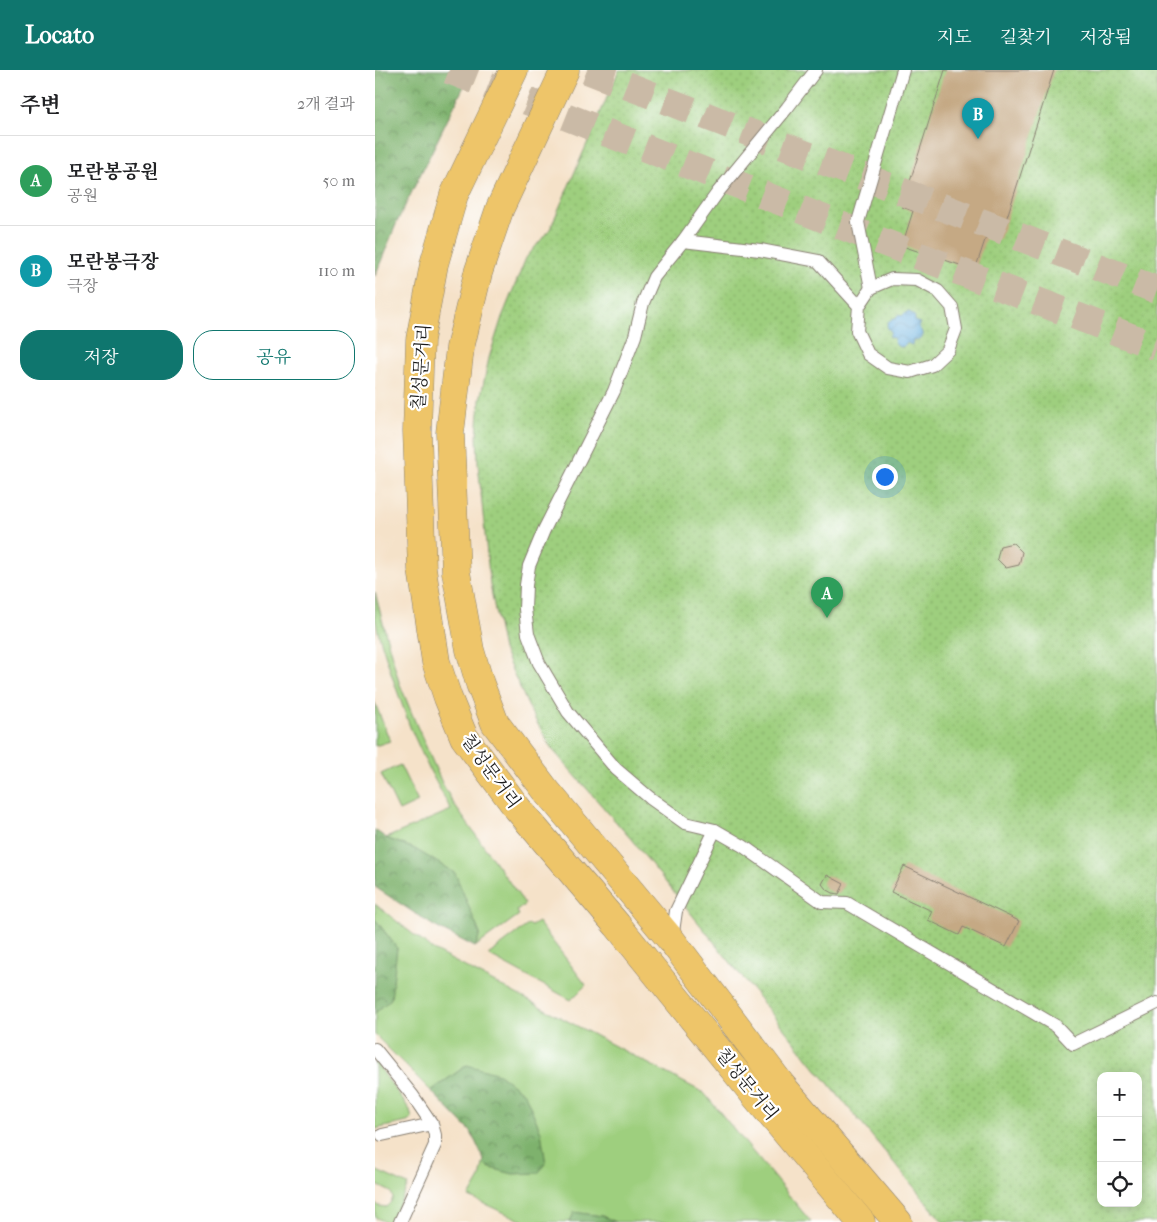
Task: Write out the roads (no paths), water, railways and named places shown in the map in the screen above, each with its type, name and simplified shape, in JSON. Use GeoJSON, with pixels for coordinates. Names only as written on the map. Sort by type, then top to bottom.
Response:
{"type":"FeatureCollection","features":[{"type":"Feature","properties":{"kind":"main road","name":"칠성문거리"},"geometry":{"type":"LineString","coordinates":[[514,70],[454,195],[434,264],[419,340],[417,431],[422,569],[436,662],[447,698],[464,737],[518,809],[617,925],[757,1098],[861,1222]]}},
{"type":"Feature","properties":{"kind":"main road","name":"칠성문거리"},"geometry":{"type":"LineString","coordinates":[[565,70],[499,208],[478,272],[460,348],[450,433],[456,572],[471,650],[480,684],[495,723],[545,790],[672,941],[782,1086],[898,1222]]}},
{"type":"Feature","properties":{"kind":"lane"},"geometry":{"type":"LineString","coordinates":[[816,70],[718,192],[683,241],[654,277],[643,303],[635,336],[614,391],[544,530],[529,566],[525,609],[528,634],[539,663],[568,712],[616,769],[650,798],[685,823],[715,830],[743,846],[822,902],[847,903],[1056,1026],[1073,1044],[1157,1003]]}},
{"type":"Feature","properties":{"kind":"lane"},"geometry":{"type":"LineString","coordinates":[[871,288],[858,222],[903,70]]}},
{"type":"Feature","properties":{"kind":"lane"},"geometry":{"type":"LineString","coordinates":[[683,241],[760,250],[818,261],[859,306]]}},
{"type":"Feature","properties":{"kind":"lane"},"geometry":{"type":"LineString","coordinates":[[893,280],[917,280],[938,291],[952,307],[956,329],[948,350],[932,365],[910,372],[888,368],[868,354],[857,331],[859,306],[871,288],[893,280]]}},
{"type":"Feature","properties":{"kind":"lane"},"geometry":{"type":"LineString","coordinates":[[672,941],[676,912],[715,830]]}},
{"type":"Feature","properties":{"kind":"lane"},"geometry":{"type":"LineString","coordinates":[[375,1049],[413,1096],[432,1124],[435,1135],[435,1145],[400,1222]]}},
{"type":"Feature","properties":{"kind":"lane"},"geometry":{"type":"LineString","coordinates":[[382,1135],[432,1124]]}},
{"type":"Feature","properties":{"kind":"water"},"geometry":{"type":"Polygon","coordinates":[[[909,312],[914,315],[915,321],[920,323],[918,327],[922,332],[922,336],[919,340],[913,341],[912,345],[907,343],[901,347],[895,344],[894,338],[889,337],[891,332],[887,323],[890,320],[896,319],[898,315],[902,316],[909,312]]]}},
{"type":"Feature","properties":{"kind":"tunnel"},"geometry":{"type":"LineString","coordinates":[[449,70],[875,239],[1157,347]]}},
{"type":"Feature","properties":{"kind":"tunnel"},"geometry":{"type":"LineString","coordinates":[[587,70],[1157,290]]}},
{"type":"Feature","properties":{"kind":"place","name":"모란봉극장"},"geometry":{"type":"Point","coordinates":[978,139]}},
{"type":"Feature","properties":{"kind":"place","name":"모란봉공원"},"geometry":{"type":"Point","coordinates":[827,618]}}]}
